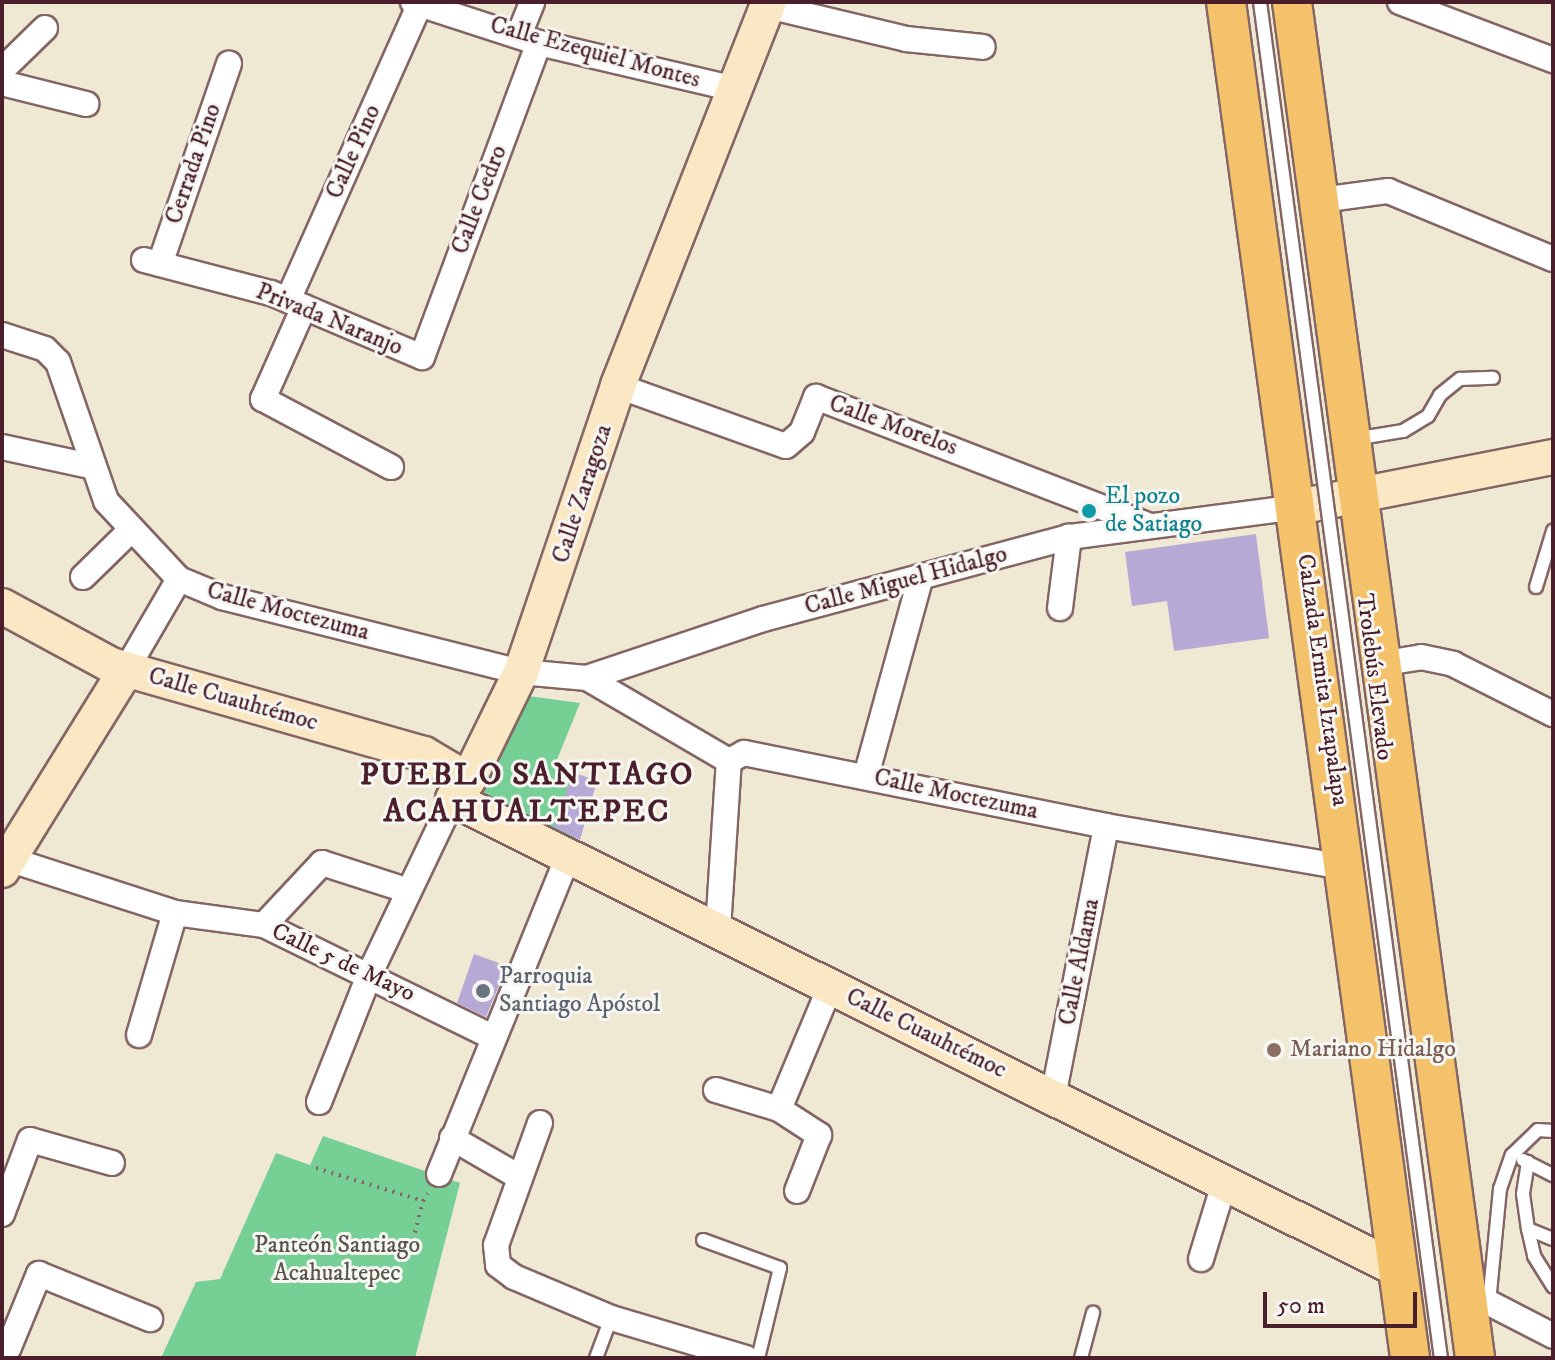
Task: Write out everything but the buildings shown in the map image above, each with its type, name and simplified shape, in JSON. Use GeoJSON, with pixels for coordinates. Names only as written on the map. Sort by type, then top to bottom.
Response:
{"type":"FeatureCollection","features":[{"type":"Feature","properties":{"kind":"main road","name":"Calzada Ermita Iztapalapa"},"geometry":{"type":"LineString","coordinates":[[1226,2],[1348,868],[1410,1358]]}},
{"type":"Feature","properties":{"kind":"main road"},"geometry":{"type":"LineString","coordinates":[[1292,2],[1478,1297],[1475,1358]]}},
{"type":"Feature","properties":{"kind":"street","name":"Calle Cedro"},"geometry":{"type":"LineString","coordinates":[[422,357],[529,39],[532,2]]}},
{"type":"Feature","properties":{"kind":"street"},"geometry":{"type":"LineString","coordinates":[[1400,2],[1553,60]]}},
{"type":"Feature","properties":{"kind":"street","name":"Calle Ezequiel Montes"},"geometry":{"type":"LineString","coordinates":[[416,3],[529,39],[731,88]]}},
{"type":"Feature","properties":{"kind":"street","name":"Calle Pino"},"geometry":{"type":"LineString","coordinates":[[391,467],[263,399],[296,303],[416,3]]}},
{"type":"Feature","properties":{"kind":"street"},"geometry":{"type":"LineString","coordinates":[[769,4],[906,39],[983,47]]}},
{"type":"Feature","properties":{"kind":"street","name":"Calle Zaragoza"},"geometry":{"type":"LineString","coordinates":[[319,1102],[370,973],[521,672],[618,386],[731,88],[769,4]]}},
{"type":"Feature","properties":{"kind":"street"},"geometry":{"type":"LineString","coordinates":[[2,70],[45,28]]}},
{"type":"Feature","properties":{"kind":"street","name":"Cerrada Pino"},"geometry":{"type":"LineString","coordinates":[[152,262],[229,64]]}},
{"type":"Feature","properties":{"kind":"street"},"geometry":{"type":"LineString","coordinates":[[2,83],[86,104]]}},
{"type":"Feature","properties":{"kind":"street"},"geometry":{"type":"LineString","coordinates":[[1321,200],[1388,191],[1553,259]]}},
{"type":"Feature","properties":{"kind":"street","name":"Privada Naranjo"},"geometry":{"type":"LineString","coordinates":[[152,262],[296,303],[422,357]]}},
{"type":"Feature","properties":{"kind":"street","name":"Calle Moctezuma"},"geometry":{"type":"LineString","coordinates":[[2,335],[45,349],[58,362],[90,466],[106,501],[130,531],[179,579],[222,597],[521,672]]}},
{"type":"Feature","properties":{"kind":"street","name":"Calle Morelos"},"geometry":{"type":"LineString","coordinates":[[618,386],[786,446],[802,432],[816,397],[1145,524]]}},
{"type":"Feature","properties":{"kind":"street"},"geometry":{"type":"LineString","coordinates":[[2,447],[90,466]]}},
{"type":"Feature","properties":{"kind":"street"},"geometry":{"type":"LineString","coordinates":[[1298,507],[1361,490],[1553,457]]}},
{"type":"Feature","properties":{"kind":"street","name":"Calle Miguel Hidalgo"},"geometry":{"type":"LineString","coordinates":[[521,672],[587,678],[763,619],[1069,537],[1145,524],[1298,507]]}},
{"type":"Feature","properties":{"kind":"street"},"geometry":{"type":"LineString","coordinates":[[83,577],[130,531]]}},
{"type":"Feature","properties":{"kind":"street"},"geometry":{"type":"LineString","coordinates":[[1060,608],[1069,537]]}},
{"type":"Feature","properties":{"kind":"street"},"geometry":{"type":"LineString","coordinates":[[866,776],[921,576]]}},
{"type":"Feature","properties":{"kind":"street"},"geometry":{"type":"LineString","coordinates":[[4,862],[126,670],[179,579]]}},
{"type":"Feature","properties":{"kind":"street","name":"Calle Cuauhtémoc"},"geometry":{"type":"LineString","coordinates":[[2,606],[126,670],[424,754],[461,790],[568,856],[1399,1270]]}},
{"type":"Feature","properties":{"kind":"street"},"geometry":{"type":"LineString","coordinates":[[1385,663],[1421,657],[1453,664],[1553,714]]}},
{"type":"Feature","properties":{"kind":"street"},"geometry":{"type":"LineString","coordinates":[[587,678],[729,761],[718,929]]}},
{"type":"Feature","properties":{"kind":"street","name":"Calle Moctezuma"},"geometry":{"type":"LineString","coordinates":[[729,761],[744,753],[1106,826],[1348,868]]}},
{"type":"Feature","properties":{"kind":"street","name":"Calle Aldama"},"geometry":{"type":"LineString","coordinates":[[1053,1097],[1106,826]]}},
{"type":"Feature","properties":{"kind":"street"},"geometry":{"type":"LineString","coordinates":[[439,1174],[568,856]]}},
{"type":"Feature","properties":{"kind":"street","name":"Calle 5 de Mayo"},"geometry":{"type":"LineString","coordinates":[[4,862],[175,913],[264,925],[370,973],[493,1037]]}},
{"type":"Feature","properties":{"kind":"street"},"geometry":{"type":"LineString","coordinates":[[264,925],[322,863],[409,891]]}},
{"type":"Feature","properties":{"kind":"street"},"geometry":{"type":"LineString","coordinates":[[139,1035],[175,913]]}},
{"type":"Feature","properties":{"kind":"street"},"geometry":{"type":"LineString","coordinates":[[779,1109],[830,987]]}},
{"type":"Feature","properties":{"kind":"street"},"geometry":{"type":"LineString","coordinates":[[716,1090],[779,1109],[819,1135],[797,1191]]}},
{"type":"Feature","properties":{"kind":"street"},"geometry":{"type":"LineString","coordinates":[[540,1123],[496,1245],[498,1265],[514,1277],[685,1351],[746,1358]]}},
{"type":"Feature","properties":{"kind":"street"},"geometry":{"type":"LineString","coordinates":[[452,1138],[519,1177]]}},
{"type":"Feature","properties":{"kind":"street"},"geometry":{"type":"LineString","coordinates":[[2,1214],[30,1140],[112,1163]]}},
{"type":"Feature","properties":{"kind":"street"},"geometry":{"type":"LineString","coordinates":[[1201,1259],[1224,1184]]}},
{"type":"Feature","properties":{"kind":"street"},"geometry":{"type":"LineString","coordinates":[[5,1351],[39,1274],[150,1319]]}},
{"type":"Feature","properties":{"kind":"street"},"geometry":{"type":"LineString","coordinates":[[1478,1297],[1553,1336]]}},
{"type":"Feature","properties":{"kind":"lane","name":"Trolebús Elevado"},"geometry":{"type":"LineString","coordinates":[[1260,2],[1441,1358]]}},
{"type":"Feature","properties":{"kind":"lane"},"geometry":{"type":"LineString","coordinates":[[1354,439],[1403,431],[1428,416],[1440,395],[1460,379],[1493,378]]}},
{"type":"Feature","properties":{"kind":"lane"},"geometry":{"type":"LineString","coordinates":[[1536,587],[1552,536]]}},
{"type":"Feature","properties":{"kind":"lane"},"geometry":{"type":"LineString","coordinates":[[1478,1297],[1499,1193],[1512,1155],[1538,1130],[1553,1131]]}},
{"type":"Feature","properties":{"kind":"lane"},"geometry":{"type":"LineString","coordinates":[[1512,1155],[1553,1175]]}},
{"type":"Feature","properties":{"kind":"lane"},"geometry":{"type":"LineString","coordinates":[[1528,1162],[1523,1194],[1528,1229],[1534,1256],[1553,1287]]}},
{"type":"Feature","properties":{"kind":"lane"},"geometry":{"type":"LineString","coordinates":[[1499,1193],[1523,1194]]}},
{"type":"Feature","properties":{"kind":"lane"},"geometry":{"type":"LineString","coordinates":[[1528,1229],[1553,1239]]}},
{"type":"Feature","properties":{"kind":"lane"},"geometry":{"type":"LineString","coordinates":[[703,1240],[780,1268],[758,1358]]}},
{"type":"Feature","properties":{"kind":"lane"},"geometry":{"type":"LineString","coordinates":[[1081,1358],[1093,1313]]}},
{"type":"Feature","properties":{"kind":"lane"},"geometry":{"type":"LineString","coordinates":[[596,1358],[611,1318]]}},
{"type":"Feature","properties":{"kind":"path"},"geometry":{"type":"LineString","coordinates":[[316,1168],[423,1201]]}},
{"type":"Feature","properties":{"kind":"path"},"geometry":{"type":"LineString","coordinates":[[411,1248],[423,1201],[439,1174]]}},
{"type":"Feature","properties":{"kind":"green space"},"geometry":{"type":"Polygon","coordinates":[[[521,695],[580,703],[554,767],[596,782],[571,849],[481,801],[521,695]]]}},
{"type":"Feature","properties":{"kind":"green space","name":"Panteón Santiago Acahualtepec"},"geometry":{"type":"Polygon","coordinates":[[[323,1136],[460,1183],[415,1358],[161,1358],[196,1282],[220,1279],[276,1153],[310,1165],[323,1136]]]}},
{"type":"Feature","properties":{"kind":"place","name":"El pozo de Satiago"},"geometry":{"type":"Point","coordinates":[1089,511]}},
{"type":"Feature","properties":{"kind":"place","name":"Parroquia Santiago Apóstol"},"geometry":{"type":"Point","coordinates":[483,991]}},
{"type":"Feature","properties":{"kind":"place","name":"Mariano Hidalgo"},"geometry":{"type":"Point","coordinates":[1274,1050]}},
{"type":"Feature","properties":{"kind":"district","name":"PUEBLO SANTIAGO ACAHUALTEPEC"},"geometry":{"type":"Point","coordinates":[527,794]}}]}
